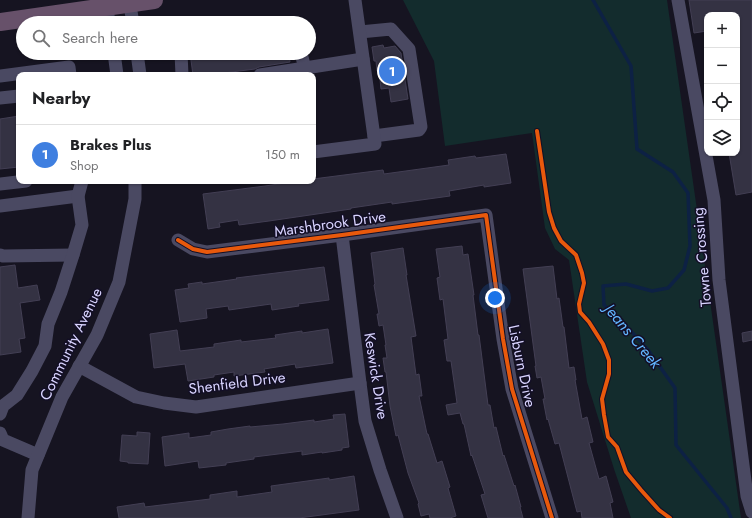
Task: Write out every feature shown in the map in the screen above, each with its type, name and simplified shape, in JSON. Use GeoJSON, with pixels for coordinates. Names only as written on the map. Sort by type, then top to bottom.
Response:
{"type":"FeatureCollection","features":[{"type":"Feature","properties":{"kind":"highway"},"geometry":{"type":"LineString","coordinates":[[54,16],[107,10],[130,2],[154,0]]}},
{"type":"Feature","properties":{"kind":"highway"},"geometry":{"type":"LineString","coordinates":[[0,22],[16,20]]}},
{"type":"Feature","properties":{"kind":"street"},"geometry":{"type":"LineString","coordinates":[[316,152],[375,144],[355,0]]}},
{"type":"Feature","properties":{"kind":"street","name":"Towne Crossing"},"geometry":{"type":"LineString","coordinates":[[678,0],[714,200],[718,280],[747,496],[752,512]]}},
{"type":"Feature","properties":{"kind":"street"},"geometry":{"type":"LineString","coordinates":[[130,2],[132,16]]}},
{"type":"Feature","properties":{"kind":"street"},"geometry":{"type":"LineString","coordinates":[[360,32],[390,29],[409,49],[421,127],[419,130],[374,136]]}},
{"type":"Feature","properties":{"kind":"street"},"geometry":{"type":"LineString","coordinates":[[282,72],[363,59]]}},
{"type":"Feature","properties":{"kind":"street"},"geometry":{"type":"LineString","coordinates":[[115,60],[117,72]]}},
{"type":"Feature","properties":{"kind":"street"},"geometry":{"type":"LineString","coordinates":[[138,60],[140,72]]}},
{"type":"Feature","properties":{"kind":"street"},"geometry":{"type":"LineString","coordinates":[[181,60],[182,72]]}},
{"type":"Feature","properties":{"kind":"street"},"geometry":{"type":"LineString","coordinates":[[303,60],[305,69]]}},
{"type":"Feature","properties":{"kind":"street"},"geometry":{"type":"LineString","coordinates":[[31,72],[69,67],[70,72]]}},
{"type":"Feature","properties":{"kind":"street"},"geometry":{"type":"LineString","coordinates":[[0,76],[16,74]]}},
{"type":"Feature","properties":{"kind":"street"},"geometry":{"type":"LineString","coordinates":[[0,98],[16,96]]}},
{"type":"Feature","properties":{"kind":"street"},"geometry":{"type":"LineString","coordinates":[[0,184],[16,182]]}},
{"type":"Feature","properties":{"kind":"street"},"geometry":{"type":"LineString","coordinates":[[0,414],[3,406],[17,395],[45,346],[48,324],[61,292],[82,225],[78,196],[81,184]]}},
{"type":"Feature","properties":{"kind":"street","name":"Community Avenue"},"geometry":{"type":"LineString","coordinates":[[28,518],[32,470],[62,397],[97,335],[119,282],[135,199],[135,184]]}},
{"type":"Feature","properties":{"kind":"street"},"geometry":{"type":"LineString","coordinates":[[0,206],[78,196]]}},
{"type":"Feature","properties":{"kind":"street","name":"Marshbrook Drive"},"geometry":{"type":"LineString","coordinates":[[178,240],[193,249],[207,252],[486,215]]}},
{"type":"Feature","properties":{"kind":"street","name":"Lisburn Drive"},"geometry":{"type":"LineString","coordinates":[[486,215],[503,339],[512,389],[552,518]]}},
{"type":"Feature","properties":{"kind":"street","name":"Keswick Drive"},"geometry":{"type":"LineString","coordinates":[[342,235],[365,421],[397,518]]}},
{"type":"Feature","properties":{"kind":"street"},"geometry":{"type":"LineString","coordinates":[[0,255],[73,255]]}},
{"type":"Feature","properties":{"kind":"street","name":"Shenfield Drive"},"geometry":{"type":"LineString","coordinates":[[79,366],[136,397],[164,403],[196,406],[360,383]]}},
{"type":"Feature","properties":{"kind":"street"},"geometry":{"type":"LineString","coordinates":[[0,433],[3,440],[38,455]]}},
{"type":"Feature","properties":{"kind":"green space"},"geometry":{"type":"Polygon","coordinates":[[[403,0],[667,0],[741,518],[631,518],[587,382],[569,260],[555,249],[545,228],[532,133],[445,146],[434,61],[403,0]]]}},
{"type":"Feature","properties":{"kind":"building"},"geometry":{"type":"Polygon","coordinates":[[[689,0],[752,0],[752,192],[736,195],[730,156],[740,156],[740,12],[704,12],[704,31],[694,33],[689,0]]]}},
{"type":"Feature","properties":{"kind":"building"},"geometry":{"type":"Polygon","coordinates":[[[383,45],[384,48],[395,46],[401,53],[408,99],[391,102],[389,88],[381,89],[379,71],[377,71],[376,61],[374,61],[372,47],[383,45]]]}},
{"type":"Feature","properties":{"kind":"building"},"geometry":{"type":"Polygon","coordinates":[[[191,60],[290,60],[290,62],[232,72],[193,72],[191,60]]]}},
{"type":"Feature","properties":{"kind":"building"},"geometry":{"type":"Polygon","coordinates":[[[16,116],[16,167],[0,169],[0,119],[16,116]]]}},
{"type":"Feature","properties":{"kind":"building"},"geometry":{"type":"Polygon","coordinates":[[[506,154],[511,183],[484,187],[484,185],[449,191],[450,196],[392,204],[392,202],[269,221],[239,225],[238,220],[219,223],[220,227],[208,229],[203,194],[278,184],[316,184],[316,179],[383,170],[384,174],[449,165],[448,160],[475,156],[476,158],[506,154]]]}},
{"type":"Feature","properties":{"kind":"building"},"geometry":{"type":"Polygon","coordinates":[[[462,246],[463,255],[468,254],[488,405],[490,405],[494,428],[496,427],[503,456],[504,455],[514,486],[515,485],[523,518],[488,518],[481,495],[485,494],[472,455],[471,456],[460,413],[448,415],[446,405],[457,403],[451,361],[447,361],[444,340],[448,339],[443,299],[440,300],[437,278],[440,277],[436,249],[462,246]]]}},
{"type":"Feature","properties":{"kind":"building"},"geometry":{"type":"Polygon","coordinates":[[[403,248],[416,336],[411,337],[416,375],[419,374],[422,396],[419,396],[427,434],[437,463],[442,461],[450,487],[448,488],[456,516],[450,518],[430,518],[429,514],[421,516],[419,503],[408,473],[398,435],[396,436],[390,406],[383,358],[387,358],[386,345],[383,325],[379,326],[377,314],[379,314],[371,253],[403,248]]]}},
{"type":"Feature","properties":{"kind":"building"},"geometry":{"type":"Polygon","coordinates":[[[15,265],[18,288],[37,285],[40,300],[20,303],[25,338],[19,339],[21,352],[0,355],[0,267],[15,265]]]}},
{"type":"Feature","properties":{"kind":"building"},"geometry":{"type":"Polygon","coordinates":[[[553,266],[557,299],[559,298],[564,327],[569,368],[574,367],[582,419],[587,417],[593,442],[589,443],[599,479],[606,476],[613,502],[610,503],[613,518],[582,518],[581,511],[577,512],[559,443],[555,444],[548,419],[547,420],[541,377],[537,378],[523,269],[553,266]]]}},
{"type":"Feature","properties":{"kind":"building"},"geometry":{"type":"Polygon","coordinates":[[[324,267],[329,300],[298,304],[299,306],[272,310],[271,304],[229,310],[228,306],[206,309],[207,318],[180,322],[175,290],[189,288],[188,284],[202,282],[202,284],[237,279],[236,278],[324,267]]]}},
{"type":"Feature","properties":{"kind":"building"},"geometry":{"type":"Polygon","coordinates":[[[328,329],[333,363],[296,368],[295,364],[264,369],[265,372],[234,376],[234,372],[188,381],[185,364],[154,368],[150,334],[177,330],[180,351],[214,347],[214,344],[241,340],[241,342],[276,338],[275,335],[328,329]]]}},
{"type":"Feature","properties":{"kind":"building"},"geometry":{"type":"Polygon","coordinates":[[[752,331],[752,340],[743,342],[742,333],[752,331]]]}},
{"type":"Feature","properties":{"kind":"building"},"geometry":{"type":"Polygon","coordinates":[[[345,414],[349,447],[342,448],[342,450],[302,455],[302,451],[254,457],[254,459],[226,463],[226,465],[199,468],[198,461],[165,466],[162,437],[189,433],[189,438],[211,435],[211,432],[250,426],[314,420],[314,422],[334,419],[333,415],[345,414]]]}},
{"type":"Feature","properties":{"kind":"building"},"geometry":{"type":"Polygon","coordinates":[[[137,432],[150,433],[148,464],[120,461],[122,435],[137,436],[137,432]]]}},
{"type":"Feature","properties":{"kind":"building"},"geometry":{"type":"Polygon","coordinates":[[[354,476],[359,510],[299,518],[119,518],[117,507],[144,503],[145,507],[210,499],[210,495],[237,491],[237,497],[272,492],[271,486],[354,476]]]}},
{"type":"Feature","properties":{"kind":"waterway","name":"Jeans Creek"},"geometry":{"type":"LineString","coordinates":[[593,0],[631,66],[637,149],[673,172],[688,193],[690,246],[684,270],[668,288],[652,291],[626,284],[603,286],[604,305],[621,320],[648,350],[675,388],[676,445],[727,508],[731,518]]}},
{"type":"Feature","properties":{"kind":"cycle path"},"geometry":{"type":"LineString","coordinates":[[537,131],[549,212],[554,228],[561,241],[576,255],[582,273],[584,283],[579,304],[580,312],[589,322],[603,344],[609,360],[609,374],[602,399],[608,437],[617,447],[626,472],[659,510],[670,518]]}},
{"type":"Feature","properties":{"kind":"cycle path"},"geometry":{"type":"LineString","coordinates":[[178,240],[193,249],[207,252],[486,215],[503,339],[512,389],[552,518]]}},
{"type":"Feature","properties":{"kind":"place","name":"Brakes Plus"},"geometry":{"type":"Point","coordinates":[392,71]}}]}
